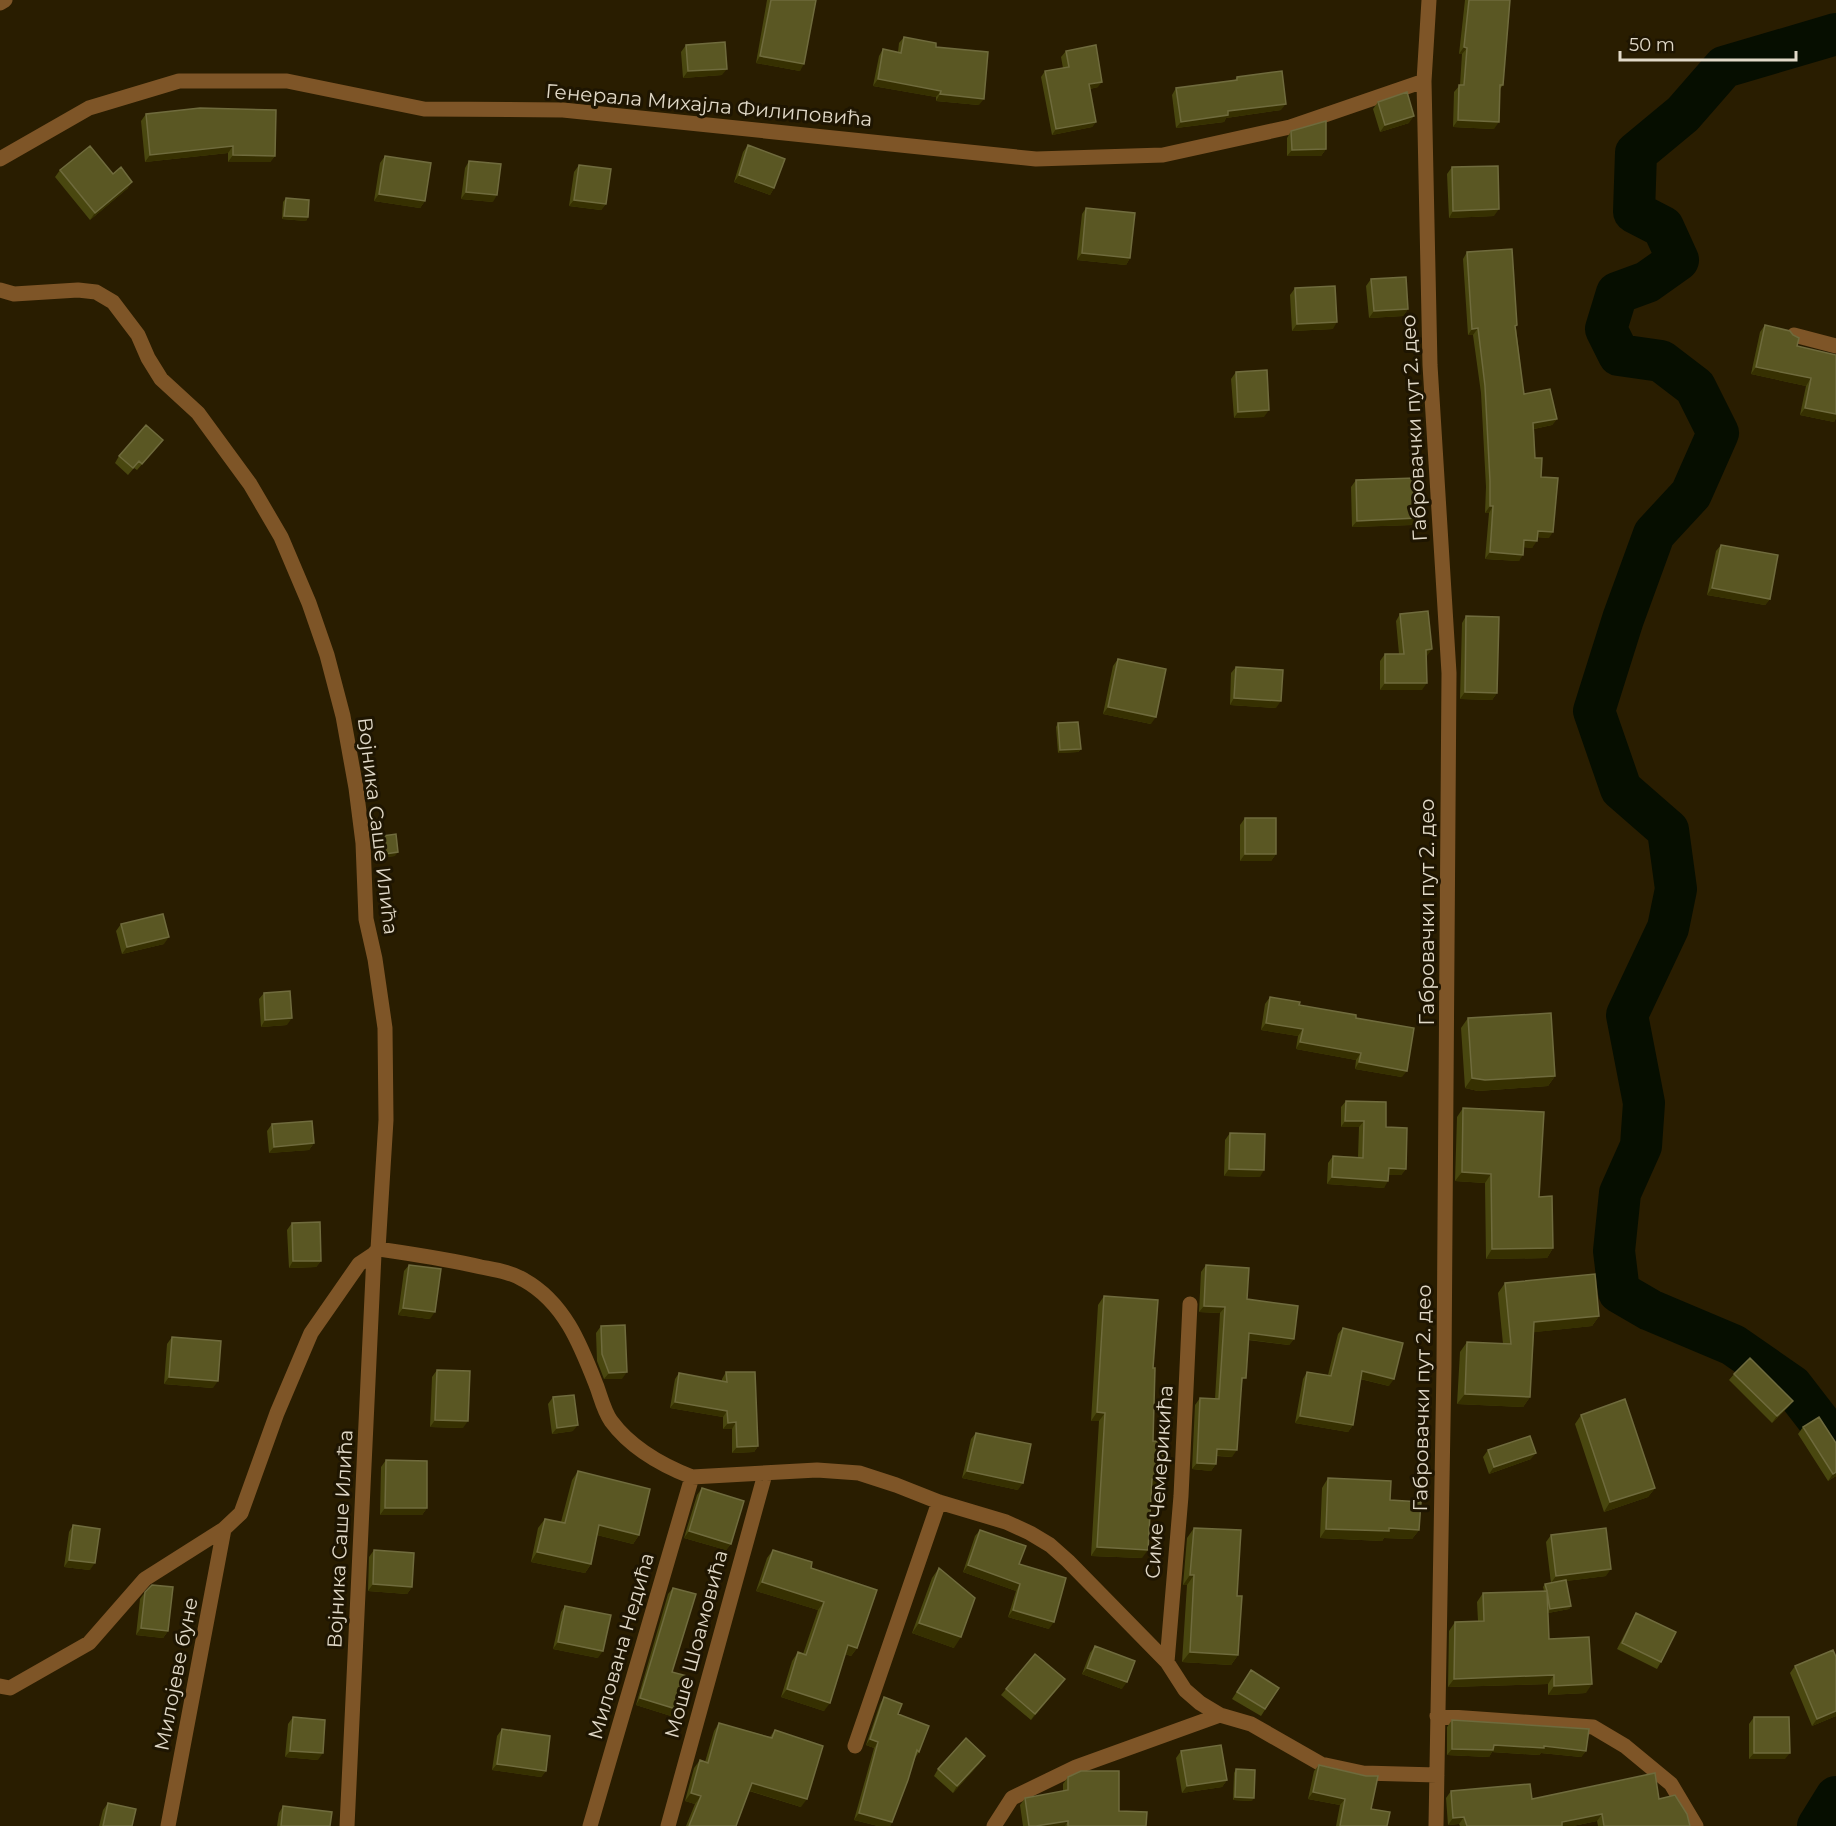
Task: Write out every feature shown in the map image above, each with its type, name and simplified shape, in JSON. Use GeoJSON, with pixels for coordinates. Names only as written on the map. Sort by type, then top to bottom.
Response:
{"type":"FeatureCollection","features":[{"type":"Feature","properties":{"kind":"street"},"geometry":{"type":"LineString","coordinates":[[0,3],[5,0]]}},
{"type":"Feature","properties":{"kind":"street","name":"Габровачки пут 2. део"},"geometry":{"type":"LineString","coordinates":[[1429,0],[1424,81],[1430,365],[1449,673],[1444,1354],[1436,1826]]}},
{"type":"Feature","properties":{"kind":"street","name":"Генерала Михајла Филиповића"},"geometry":{"type":"LineString","coordinates":[[0,159],[89,108],[179,81],[287,81],[424,110],[563,110],[1036,159],[1163,155],[1290,127],[1424,81]]}},
{"type":"Feature","properties":{"kind":"street","name":"Војника Саше Илића"},"geometry":{"type":"LineString","coordinates":[[0,290],[14,294],[78,290],[96,292],[113,302],[138,335],[161,379],[198,413],[250,484],[281,537],[309,603],[327,655],[344,716],[361,832],[366,919],[375,959],[385,1028],[386,1120],[376,1252],[347,1826]]}},
{"type":"Feature","properties":{"kind":"street"},"geometry":{"type":"LineString","coordinates":[[1794,334],[1836,346]]}},
{"type":"Feature","properties":{"kind":"street"},"geometry":{"type":"LineString","coordinates":[[0,1686],[10,1688],[89,1643],[145,1580],[224,1529],[241,1513],[277,1413],[311,1333],[359,1264],[376,1252],[502,1271],[524,1279],[557,1308],[574,1332],[609,1419],[622,1433],[655,1460],[692,1477],[817,1470],[859,1473],[939,1502],[1006,1522],[1050,1545],[1068,1561],[1167,1662],[1185,1690],[1200,1703],[1220,1715],[1251,1724],[1321,1764],[1363,1773],[1437,1775]]}},
{"type":"Feature","properties":{"kind":"street","name":"Симе Чемерикића"},"geometry":{"type":"LineString","coordinates":[[1167,1662],[1181,1496],[1190,1304]]}},
{"type":"Feature","properties":{"kind":"street","name":"Моше Шоамовића"},"geometry":{"type":"LineString","coordinates":[[668,1826],[765,1474]]}},
{"type":"Feature","properties":{"kind":"street","name":"Милована Недића"},"geometry":{"type":"LineString","coordinates":[[590,1826],[692,1477]]}},
{"type":"Feature","properties":{"kind":"street"},"geometry":{"type":"LineString","coordinates":[[855,1746],[939,1502]]}},
{"type":"Feature","properties":{"kind":"street","name":"Милојеве буне"},"geometry":{"type":"LineString","coordinates":[[168,1826],[224,1529]]}},
{"type":"Feature","properties":{"kind":"street"},"geometry":{"type":"LineString","coordinates":[[994,1826],[1012,1798],[1023,1792],[1076,1767],[1220,1715]]}},
{"type":"Feature","properties":{"kind":"street"},"geometry":{"type":"LineString","coordinates":[[1437,1716],[1593,1727],[1625,1746],[1671,1784],[1696,1826]]}},
{"type":"Feature","properties":{"kind":"building"},"geometry":{"type":"Polygon","coordinates":[[[771,0],[816,0],[804,64],[760,56],[771,0]]]}},
{"type":"Feature","properties":{"kind":"building"},"geometry":{"type":"Polygon","coordinates":[[[1469,0],[1510,0],[1503,85],[1500,85],[1499,122],[1458,120],[1459,85],[1464,85],[1467,48],[1464,47],[1469,0]]]}},
{"type":"Feature","properties":{"kind":"building"},"geometry":{"type":"Polygon","coordinates":[[[904,37],[936,43],[936,47],[988,52],[984,99],[940,94],[941,91],[878,79],[883,49],[901,53],[904,37]]]}},
{"type":"Feature","properties":{"kind":"building"},"geometry":{"type":"Polygon","coordinates":[[[725,42],[727,69],[688,71],[686,45],[725,42]]]}},
{"type":"Feature","properties":{"kind":"building"},"geometry":{"type":"Polygon","coordinates":[[[1096,45],[1102,82],[1089,84],[1096,122],[1056,129],[1045,71],[1069,67],[1066,51],[1096,45]]]}},
{"type":"Feature","properties":{"kind":"building"},"geometry":{"type":"Polygon","coordinates":[[[1282,71],[1286,104],[1228,111],[1228,115],[1181,122],[1176,88],[1282,71]]]}},
{"type":"Feature","properties":{"kind":"building"},"geometry":{"type":"Polygon","coordinates":[[[1407,92],[1414,116],[1385,125],[1378,102],[1407,92]]]}},
{"type":"Feature","properties":{"kind":"building"},"geometry":{"type":"Polygon","coordinates":[[[200,108],[276,110],[275,156],[233,155],[233,146],[150,155],[146,114],[200,108]]]}},
{"type":"Feature","properties":{"kind":"building"},"geometry":{"type":"Polygon","coordinates":[[[1326,121],[1326,149],[1292,150],[1291,131],[1326,121]]]}},
{"type":"Feature","properties":{"kind":"building"},"geometry":{"type":"Polygon","coordinates":[[[748,145],[785,159],[774,188],[739,175],[748,145]]]}},
{"type":"Feature","properties":{"kind":"building"},"geometry":{"type":"Polygon","coordinates":[[[90,146],[113,174],[121,167],[132,182],[95,213],[60,170],[90,146]]]}},
{"type":"Feature","properties":{"kind":"building"},"geometry":{"type":"Polygon","coordinates":[[[385,156],[431,163],[425,201],[379,194],[385,156]]]}},
{"type":"Feature","properties":{"kind":"building"},"geometry":{"type":"Polygon","coordinates":[[[469,161],[501,164],[497,195],[466,192],[469,161]]]}},
{"type":"Feature","properties":{"kind":"building"},"geometry":{"type":"Polygon","coordinates":[[[579,165],[611,169],[606,204],[574,200],[579,165]]]}},
{"type":"Feature","properties":{"kind":"building"},"geometry":{"type":"Polygon","coordinates":[[[1498,166],[1499,209],[1453,211],[1452,167],[1498,166]]]}},
{"type":"Feature","properties":{"kind":"building"},"geometry":{"type":"Polygon","coordinates":[[[286,198],[309,200],[308,217],[284,216],[286,198]]]}},
{"type":"Feature","properties":{"kind":"building"},"geometry":{"type":"Polygon","coordinates":[[[1086,208],[1135,213],[1130,258],[1082,253],[1086,208]]]}},
{"type":"Feature","properties":{"kind":"building"},"geometry":{"type":"Polygon","coordinates":[[[1512,249],[1517,325],[1515,326],[1524,394],[1550,389],[1557,419],[1533,423],[1535,458],[1542,458],[1541,477],[1558,478],[1553,532],[1538,531],[1537,541],[1524,540],[1523,555],[1490,552],[1493,506],[1490,506],[1485,386],[1478,328],[1472,329],[1467,252],[1512,249]]]}},
{"type":"Feature","properties":{"kind":"building"},"geometry":{"type":"Polygon","coordinates":[[[1406,277],[1408,309],[1374,311],[1371,279],[1406,277]]]}},
{"type":"Feature","properties":{"kind":"building"},"geometry":{"type":"Polygon","coordinates":[[[1335,286],[1337,322],[1297,324],[1295,288],[1335,286]]]}},
{"type":"Feature","properties":{"kind":"building"},"geometry":{"type":"Polygon","coordinates":[[[1765,325],[1790,331],[1799,338],[1797,346],[1836,355],[1836,414],[1805,408],[1811,378],[1756,367],[1765,325]]]}},
{"type":"Feature","properties":{"kind":"building"},"geometry":{"type":"Polygon","coordinates":[[[1267,370],[1269,410],[1238,412],[1236,372],[1267,370]]]}},
{"type":"Feature","properties":{"kind":"building"},"geometry":{"type":"Polygon","coordinates":[[[146,425],[163,440],[142,464],[139,461],[133,468],[119,456],[146,425]]]}},
{"type":"Feature","properties":{"kind":"building"},"geometry":{"type":"Polygon","coordinates":[[[1415,478],[1417,518],[1357,521],[1356,480],[1415,478]]]}},
{"type":"Feature","properties":{"kind":"building"},"geometry":{"type":"Polygon","coordinates":[[[1721,545],[1778,555],[1770,599],[1712,588],[1721,545]]]}},
{"type":"Feature","properties":{"kind":"building"},"geometry":{"type":"Polygon","coordinates":[[[1428,611],[1432,649],[1426,650],[1427,683],[1385,683],[1385,654],[1404,654],[1400,614],[1428,611]]]}},
{"type":"Feature","properties":{"kind":"building"},"geometry":{"type":"Polygon","coordinates":[[[1466,616],[1499,617],[1497,693],[1465,692],[1466,616]]]}},
{"type":"Feature","properties":{"kind":"building"},"geometry":{"type":"Polygon","coordinates":[[[1118,659],[1166,669],[1156,717],[1108,707],[1118,659]]]}},
{"type":"Feature","properties":{"kind":"building"},"geometry":{"type":"Polygon","coordinates":[[[1236,667],[1283,670],[1281,701],[1234,698],[1236,667]]]}},
{"type":"Feature","properties":{"kind":"building"},"geometry":{"type":"Polygon","coordinates":[[[1078,722],[1081,749],[1060,750],[1058,723],[1078,722]]]}},
{"type":"Feature","properties":{"kind":"building"},"geometry":{"type":"Polygon","coordinates":[[[1245,818],[1276,818],[1276,854],[1245,854],[1245,818]]]}},
{"type":"Feature","properties":{"kind":"building"},"geometry":{"type":"Polygon","coordinates":[[[396,834],[398,852],[379,855],[376,837],[396,834]]]}},
{"type":"Feature","properties":{"kind":"building"},"geometry":{"type":"Polygon","coordinates":[[[163,914],[169,937],[127,947],[121,924],[163,914]]]}},
{"type":"Feature","properties":{"kind":"building"},"geometry":{"type":"Polygon","coordinates":[[[290,991],[292,1018],[265,1020],[264,993],[290,991]]]}},
{"type":"Feature","properties":{"kind":"building"},"geometry":{"type":"Polygon","coordinates":[[[1270,997],[1300,1002],[1299,1005],[1356,1015],[1356,1018],[1414,1028],[1407,1071],[1359,1062],[1361,1053],[1300,1042],[1303,1029],[1266,1023],[1270,997]]]}},
{"type":"Feature","properties":{"kind":"building"},"geometry":{"type":"Polygon","coordinates":[[[1551,1013],[1555,1076],[1485,1080],[1472,1078],[1468,1018],[1551,1013]]]}},
{"type":"Feature","properties":{"kind":"building"},"geometry":{"type":"Polygon","coordinates":[[[1346,1101],[1386,1102],[1386,1127],[1407,1128],[1406,1169],[1389,1168],[1388,1181],[1332,1177],[1333,1156],[1363,1158],[1364,1121],[1345,1121],[1346,1101]]]}},
{"type":"Feature","properties":{"kind":"building"},"geometry":{"type":"Polygon","coordinates":[[[1463,1108],[1544,1112],[1539,1197],[1552,1196],[1553,1248],[1492,1249],[1491,1174],[1462,1172],[1463,1108]]]}},
{"type":"Feature","properties":{"kind":"building"},"geometry":{"type":"Polygon","coordinates":[[[312,1121],[314,1143],[274,1147],[272,1124],[312,1121]]]}},
{"type":"Feature","properties":{"kind":"building"},"geometry":{"type":"Polygon","coordinates":[[[1230,1133],[1265,1134],[1264,1170],[1229,1169],[1230,1133]]]}},
{"type":"Feature","properties":{"kind":"building"},"geometry":{"type":"Polygon","coordinates":[[[320,1222],[321,1261],[293,1261],[292,1223],[320,1222]]]}},
{"type":"Feature","properties":{"kind":"building"},"geometry":{"type":"Polygon","coordinates":[[[409,1265],[441,1269],[435,1312],[403,1308],[409,1265]]]}},
{"type":"Feature","properties":{"kind":"building"},"geometry":{"type":"Polygon","coordinates":[[[1206,1265],[1249,1268],[1247,1299],[1298,1306],[1294,1339],[1249,1333],[1246,1378],[1242,1378],[1237,1450],[1217,1449],[1216,1464],[1197,1463],[1200,1398],[1219,1399],[1225,1307],[1204,1306],[1206,1265]]]}},
{"type":"Feature","properties":{"kind":"building"},"geometry":{"type":"Polygon","coordinates":[[[1595,1274],[1599,1316],[1534,1322],[1530,1397],[1465,1394],[1467,1342],[1511,1344],[1505,1283],[1595,1274]]]}},
{"type":"Feature","properties":{"kind":"building"},"geometry":{"type":"Polygon","coordinates":[[[1104,1296],[1158,1300],[1153,1368],[1155,1368],[1153,1441],[1167,1442],[1164,1480],[1152,1479],[1148,1550],[1097,1547],[1105,1413],[1097,1412],[1104,1296]]]}},
{"type":"Feature","properties":{"kind":"building"},"geometry":{"type":"Polygon","coordinates":[[[625,1325],[627,1372],[609,1373],[602,1354],[601,1326],[625,1325]]]}},
{"type":"Feature","properties":{"kind":"building"},"geometry":{"type":"Polygon","coordinates":[[[1343,1328],[1403,1343],[1394,1379],[1362,1371],[1353,1425],[1300,1416],[1307,1372],[1331,1376],[1343,1328]]]}},
{"type":"Feature","properties":{"kind":"building"},"geometry":{"type":"Polygon","coordinates":[[[172,1337],[221,1341],[218,1381],[169,1377],[172,1337]]]}},
{"type":"Feature","properties":{"kind":"building"},"geometry":{"type":"Polygon","coordinates":[[[1750,1358],[1793,1401],[1777,1416],[1734,1374],[1750,1358]]]}},
{"type":"Feature","properties":{"kind":"building"},"geometry":{"type":"Polygon","coordinates":[[[437,1370],[470,1371],[468,1421],[435,1420],[437,1370]]]}},
{"type":"Feature","properties":{"kind":"building"},"geometry":{"type":"Polygon","coordinates":[[[726,1372],[755,1372],[758,1446],[737,1447],[736,1422],[728,1423],[727,1411],[675,1402],[679,1373],[727,1382],[726,1372]]]}},
{"type":"Feature","properties":{"kind":"building"},"geometry":{"type":"Polygon","coordinates":[[[574,1395],[578,1425],[557,1428],[553,1397],[574,1395]]]}},
{"type":"Feature","properties":{"kind":"building"},"geometry":{"type":"Polygon","coordinates":[[[1625,1399],[1655,1488],[1610,1502],[1581,1415],[1625,1399]]]}},
{"type":"Feature","properties":{"kind":"building"},"geometry":{"type":"Polygon","coordinates":[[[1819,1417],[1836,1443],[1836,1472],[1833,1474],[1803,1427],[1819,1417]]]}},
{"type":"Feature","properties":{"kind":"building"},"geometry":{"type":"Polygon","coordinates":[[[976,1433],[1031,1444],[1023,1483],[967,1471],[976,1433]]]}},
{"type":"Feature","properties":{"kind":"building"},"geometry":{"type":"Polygon","coordinates":[[[1530,1436],[1536,1453],[1494,1467],[1488,1450],[1530,1436]]]}},
{"type":"Feature","properties":{"kind":"building"},"geometry":{"type":"Polygon","coordinates":[[[386,1460],[427,1461],[427,1508],[385,1508],[386,1460]]]}},
{"type":"Feature","properties":{"kind":"building"},"geometry":{"type":"Polygon","coordinates":[[[578,1471],[650,1489],[639,1535],[599,1525],[591,1564],[537,1552],[545,1519],[565,1523],[578,1471]]]}},
{"type":"Feature","properties":{"kind":"building"},"geometry":{"type":"Polygon","coordinates":[[[1328,1478],[1391,1481],[1390,1500],[1421,1502],[1419,1530],[1326,1529],[1328,1478]]]}},
{"type":"Feature","properties":{"kind":"building"},"geometry":{"type":"Polygon","coordinates":[[[702,1488],[744,1501],[731,1544],[689,1531],[702,1488]]]}},
{"type":"Feature","properties":{"kind":"building"},"geometry":{"type":"Polygon","coordinates":[[[73,1525],[100,1529],[95,1563],[69,1560],[73,1525]]]}},
{"type":"Feature","properties":{"kind":"building"},"geometry":{"type":"Polygon","coordinates":[[[1194,1528],[1241,1530],[1237,1596],[1242,1596],[1238,1655],[1190,1652],[1194,1575],[1190,1575],[1194,1528]]]}},
{"type":"Feature","properties":{"kind":"building"},"geometry":{"type":"Polygon","coordinates":[[[1606,1528],[1611,1569],[1556,1576],[1551,1535],[1606,1528]]]}},
{"type":"Feature","properties":{"kind":"building"},"geometry":{"type":"Polygon","coordinates":[[[980,1530],[1026,1546],[1019,1564],[1066,1578],[1054,1622],[1013,1610],[1020,1584],[968,1565],[980,1530]]]}},
{"type":"Feature","properties":{"kind":"building"},"geometry":{"type":"Polygon","coordinates":[[[374,1550],[414,1553],[412,1587],[373,1584],[374,1550]]]}},
{"type":"Feature","properties":{"kind":"building"},"geometry":{"type":"Polygon","coordinates":[[[773,1550],[812,1562],[811,1568],[877,1590],[857,1648],[848,1645],[830,1703],[787,1689],[798,1652],[806,1655],[824,1602],[762,1582],[773,1550]]]}},
{"type":"Feature","properties":{"kind":"building"},"geometry":{"type":"Polygon","coordinates":[[[939,1568],[975,1598],[961,1637],[919,1623],[939,1568]]]}},
{"type":"Feature","properties":{"kind":"building"},"geometry":{"type":"Polygon","coordinates":[[[1566,1580],[1571,1606],[1550,1609],[1545,1584],[1566,1580]]]}},
{"type":"Feature","properties":{"kind":"building"},"geometry":{"type":"Polygon","coordinates":[[[152,1585],[173,1587],[168,1631],[141,1628],[145,1592],[152,1585]]]}},
{"type":"Feature","properties":{"kind":"building"},"geometry":{"type":"Polygon","coordinates":[[[673,1588],[696,1594],[672,1672],[687,1676],[676,1709],[640,1698],[673,1588]]]}},
{"type":"Feature","properties":{"kind":"building"},"geometry":{"type":"Polygon","coordinates":[[[1547,1591],[1549,1639],[1589,1637],[1592,1684],[1554,1686],[1554,1675],[1454,1679],[1455,1622],[1484,1621],[1483,1593],[1547,1591]]]}},
{"type":"Feature","properties":{"kind":"building"},"geometry":{"type":"Polygon","coordinates":[[[565,1606],[611,1615],[603,1651],[558,1642],[565,1606]]]}},
{"type":"Feature","properties":{"kind":"building"},"geometry":{"type":"Polygon","coordinates":[[[1636,1613],[1676,1632],[1661,1662],[1622,1643],[1636,1613]]]}},
{"type":"Feature","properties":{"kind":"building"},"geometry":{"type":"Polygon","coordinates":[[[1095,1646],[1135,1661],[1127,1682],[1087,1668],[1095,1646]]]}},
{"type":"Feature","properties":{"kind":"building"},"geometry":{"type":"Polygon","coordinates":[[[1833,1650],[1836,1657],[1836,1711],[1817,1719],[1795,1666],[1833,1650]]]}},
{"type":"Feature","properties":{"kind":"building"},"geometry":{"type":"Polygon","coordinates":[[[1035,1654],[1065,1679],[1035,1714],[1006,1689],[1035,1654]]]}},
{"type":"Feature","properties":{"kind":"building"},"geometry":{"type":"Polygon","coordinates":[[[1251,1670],[1279,1688],[1265,1709],[1237,1692],[1251,1670]]]}},
{"type":"Feature","properties":{"kind":"building"},"geometry":{"type":"Polygon","coordinates":[[[884,1697],[902,1704],[898,1714],[929,1726],[919,1752],[917,1750],[892,1822],[859,1813],[878,1742],[870,1739],[884,1697]]]}},
{"type":"Feature","properties":{"kind":"building"},"geometry":{"type":"Polygon","coordinates":[[[293,1717],[325,1720],[323,1753],[290,1751],[293,1717]]]}},
{"type":"Feature","properties":{"kind":"building"},"geometry":{"type":"Polygon","coordinates":[[[1754,1717],[1789,1717],[1790,1753],[1754,1753],[1754,1717]]]}},
{"type":"Feature","properties":{"kind":"building"},"geometry":{"type":"Polygon","coordinates":[[[1452,1720],[1589,1729],[1586,1751],[1544,1746],[1544,1748],[1494,1745],[1493,1750],[1452,1749],[1452,1720]]]}},
{"type":"Feature","properties":{"kind":"building"},"geometry":{"type":"Polygon","coordinates":[[[719,1723],[772,1738],[775,1730],[823,1746],[807,1799],[752,1783],[736,1826],[689,1826],[701,1796],[691,1793],[700,1760],[708,1763],[719,1723]]]}},
{"type":"Feature","properties":{"kind":"building"},"geometry":{"type":"Polygon","coordinates":[[[502,1729],[550,1736],[546,1771],[497,1764],[502,1729]]]}},
{"type":"Feature","properties":{"kind":"building"},"geometry":{"type":"Polygon","coordinates":[[[966,1738],[985,1756],[957,1786],[938,1769],[966,1738]]]}},
{"type":"Feature","properties":{"kind":"building"},"geometry":{"type":"Polygon","coordinates":[[[1221,1745],[1227,1780],[1187,1786],[1181,1751],[1221,1745]]]}},
{"type":"Feature","properties":{"kind":"building"},"geometry":{"type":"Polygon","coordinates":[[[1319,1765],[1366,1776],[1378,1776],[1371,1809],[1390,1812],[1387,1826],[1340,1826],[1345,1799],[1313,1792],[1319,1765]]]}},
{"type":"Feature","properties":{"kind":"building"},"geometry":{"type":"Polygon","coordinates":[[[1236,1769],[1255,1770],[1254,1798],[1235,1797],[1236,1769]]]}},
{"type":"Feature","properties":{"kind":"building"},"geometry":{"type":"Polygon","coordinates":[[[1081,1771],[1119,1771],[1119,1811],[1147,1812],[1146,1826],[1068,1826],[1068,1821],[1029,1826],[1025,1798],[1068,1790],[1068,1777],[1081,1771]]]}},
{"type":"Feature","properties":{"kind":"building"},"geometry":{"type":"Polygon","coordinates":[[[1655,1773],[1659,1799],[1675,1795],[1687,1814],[1690,1826],[1604,1826],[1602,1814],[1562,1822],[1562,1826],[1467,1826],[1464,1817],[1453,1818],[1451,1791],[1530,1784],[1532,1799],[1655,1773]]]}},
{"type":"Feature","properties":{"kind":"building"},"geometry":{"type":"Polygon","coordinates":[[[108,1803],[136,1809],[132,1826],[103,1826],[108,1803]]]}},
{"type":"Feature","properties":{"kind":"building"},"geometry":{"type":"Polygon","coordinates":[[[283,1806],[332,1812],[330,1826],[281,1826],[283,1806]]]}},
{"type":"Feature","properties":{"kind":"waterway"},"geometry":{"type":"LineString","coordinates":[[1836,34],[1724,67],[1683,114],[1636,153],[1634,212],[1663,227],[1678,260],[1647,282],[1617,293],[1606,329],[1619,355],[1661,361],[1695,387],[1718,433],[1691,494],[1654,534],[1623,619],[1594,711],[1621,789],[1668,830],[1676,889],[1668,928],[1627,1015],[1644,1103],[1641,1146],[1620,1193],[1614,1251],[1619,1292],[1650,1310],[1733,1345],[1792,1386],[1836,1443]]}},
{"type":"Feature","properties":{"kind":"waterway"},"geometry":{"type":"LineString","coordinates":[[1818,1826],[1836,1797]]}}]}
